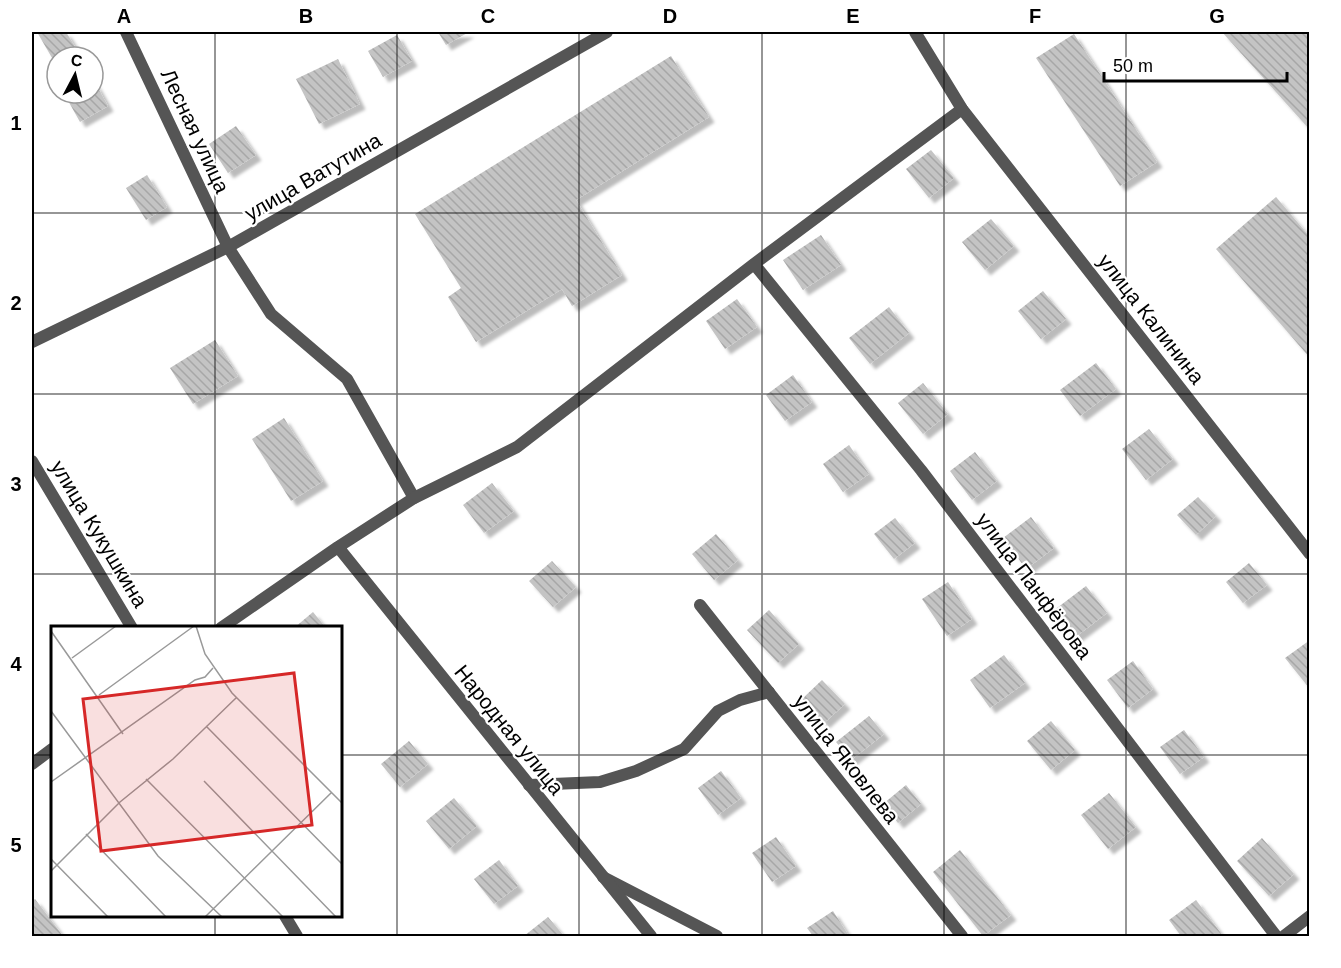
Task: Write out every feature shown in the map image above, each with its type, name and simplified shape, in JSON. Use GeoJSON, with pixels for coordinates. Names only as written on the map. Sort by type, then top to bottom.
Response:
{"type":"FeatureCollection","features":[{"type":"Feature","properties":{"kind":"street","name":"Лесная улица"},"geometry":{"type":"LineString","coordinates":[[126,32],[228,248],[271,314],[347,379],[414,498]]}},
{"type":"Feature","properties":{"kind":"street","name":"улица Ватутина"},"geometry":{"type":"LineString","coordinates":[[32,342],[228,248],[606,32]]}},
{"type":"Feature","properties":{"kind":"street","name":"улица Калинина"},"geometry":{"type":"LineString","coordinates":[[915,32],[962,109],[1310,554]]}},
{"type":"Feature","properties":{"kind":"street"},"geometry":{"type":"LineString","coordinates":[[222,626],[414,498],[517,447],[754,264],[962,109]]}},
{"type":"Feature","properties":{"kind":"street","name":"улица Панфёрова"},"geometry":{"type":"LineString","coordinates":[[754,264],[921,470],[1276,936]]}},
{"type":"Feature","properties":{"kind":"street","name":"улица Кукушкина"},"geometry":{"type":"LineString","coordinates":[[32,461],[131,626]]}},
{"type":"Feature","properties":{"kind":"street","name":"Народная улица"},"geometry":{"type":"LineString","coordinates":[[338,547],[651,936]]}},
{"type":"Feature","properties":{"kind":"street","name":"улица Яковлева"},"geometry":{"type":"LineString","coordinates":[[700,605],[962,936]]}},
{"type":"Feature","properties":{"kind":"street"},"geometry":{"type":"LineString","coordinates":[[529,785],[600,782],[636,771],[684,749],[718,711],[740,700],[769,692]]}},
{"type":"Feature","properties":{"kind":"street"},"geometry":{"type":"LineString","coordinates":[[32,764],[51,750]]}},
{"type":"Feature","properties":{"kind":"street"},"geometry":{"type":"LineString","coordinates":[[603,877],[717,936]]}},
{"type":"Feature","properties":{"kind":"street"},"geometry":{"type":"LineString","coordinates":[[1284,936],[1310,916]]}},
{"type":"Feature","properties":{"kind":"street"},"geometry":{"type":"LineString","coordinates":[[286,917],[297,936]]}},
{"type":"Feature","properties":{"kind":"building"},"geometry":{"type":"Polygon","coordinates":[[[37,32],[66,32],[74,45],[45,45],[37,32]]]}},
{"type":"Feature","properties":{"kind":"building"},"geometry":{"type":"Polygon","coordinates":[[[438,32],[469,32],[446,45],[438,32]]]}},
{"type":"Feature","properties":{"kind":"building"},"geometry":{"type":"Polygon","coordinates":[[[1222,32],[1310,32],[1310,130],[1222,32]]]}},
{"type":"Feature","properties":{"kind":"building"},"geometry":{"type":"Polygon","coordinates":[[[1074,34],[1157,162],[1120,186],[1036,58],[1074,34]]]}},
{"type":"Feature","properties":{"kind":"building"},"geometry":{"type":"Polygon","coordinates":[[[397,35],[412,61],[383,77],[368,51],[397,35]]]}},
{"type":"Feature","properties":{"kind":"building"},"geometry":{"type":"Polygon","coordinates":[[[671,56],[709,117],[576,200],[622,275],[572,306],[562,289],[476,342],[448,297],[461,288],[415,214],[671,56]]]}},
{"type":"Feature","properties":{"kind":"building"},"geometry":{"type":"Polygon","coordinates":[[[338,59],[360,104],[319,124],[296,79],[338,59]]]}},
{"type":"Feature","properties":{"kind":"building"},"geometry":{"type":"Polygon","coordinates":[[[105,101],[108,106],[80,122],[70,105],[105,105],[105,101]]]}},
{"type":"Feature","properties":{"kind":"building"},"geometry":{"type":"Polygon","coordinates":[[[236,126],[256,155],[228,173],[209,144],[236,126]]]}},
{"type":"Feature","properties":{"kind":"building"},"geometry":{"type":"Polygon","coordinates":[[[931,150],[954,178],[929,198],[906,169],[931,150]]]}},
{"type":"Feature","properties":{"kind":"building"},"geometry":{"type":"Polygon","coordinates":[[[147,175],[167,207],[146,220],[126,188],[147,175]]]}},
{"type":"Feature","properties":{"kind":"building"},"geometry":{"type":"Polygon","coordinates":[[[1276,197],[1310,237],[1310,358],[1216,249],[1276,197]]]}},
{"type":"Feature","properties":{"kind":"building"},"geometry":{"type":"Polygon","coordinates":[[[991,219],[1014,246],[985,270],[962,242],[991,219]]]}},
{"type":"Feature","properties":{"kind":"building"},"geometry":{"type":"Polygon","coordinates":[[[821,235],[841,265],[803,290],[783,260],[821,235]]]}},
{"type":"Feature","properties":{"kind":"building"},"geometry":{"type":"Polygon","coordinates":[[[1043,291],[1066,319],[1041,339],[1018,311],[1043,291]]]}},
{"type":"Feature","properties":{"kind":"building"},"geometry":{"type":"Polygon","coordinates":[[[737,299],[757,327],[725,349],[706,321],[737,299]]]}},
{"type":"Feature","properties":{"kind":"building"},"geometry":{"type":"Polygon","coordinates":[[[889,307],[909,333],[870,364],[849,338],[889,307]]]}},
{"type":"Feature","properties":{"kind":"building"},"geometry":{"type":"Polygon","coordinates":[[[215,340],[238,376],[193,404],[170,368],[215,340]]]}},
{"type":"Feature","properties":{"kind":"building"},"geometry":{"type":"Polygon","coordinates":[[[1096,363],[1116,389],[1080,416],[1060,390],[1096,363]]]}},
{"type":"Feature","properties":{"kind":"building"},"geometry":{"type":"Polygon","coordinates":[[[793,375],[812,402],[785,421],[766,395],[793,375]]]}},
{"type":"Feature","properties":{"kind":"building"},"geometry":{"type":"Polygon","coordinates":[[[923,383],[948,414],[923,434],[898,403],[923,383]]]}},
{"type":"Feature","properties":{"kind":"building"},"geometry":{"type":"Polygon","coordinates":[[[284,418],[323,481],[291,501],[252,439],[284,418]]]}},
{"type":"Feature","properties":{"kind":"building"},"geometry":{"type":"Polygon","coordinates":[[[1149,429],[1173,459],[1146,480],[1122,449],[1149,429]]]}},
{"type":"Feature","properties":{"kind":"building"},"geometry":{"type":"Polygon","coordinates":[[[849,445],[869,474],[843,492],[823,464],[849,445]]]}},
{"type":"Feature","properties":{"kind":"building"},"geometry":{"type":"Polygon","coordinates":[[[975,452],[997,481],[972,500],[950,471],[975,452]]]}},
{"type":"Feature","properties":{"kind":"building"},"geometry":{"type":"Polygon","coordinates":[[[492,483],[514,511],[484,533],[463,505],[492,483]]]}},
{"type":"Feature","properties":{"kind":"building"},"geometry":{"type":"Polygon","coordinates":[[[1198,497],[1216,516],[1196,535],[1177,515],[1198,497]]]}},
{"type":"Feature","properties":{"kind":"building"},"geometry":{"type":"Polygon","coordinates":[[[1031,517],[1054,548],[1026,569],[1003,538],[1031,517]]]}},
{"type":"Feature","properties":{"kind":"building"},"geometry":{"type":"Polygon","coordinates":[[[895,518],[915,543],[894,559],[874,534],[895,518]]]}},
{"type":"Feature","properties":{"kind":"building"},"geometry":{"type":"Polygon","coordinates":[[[716,534],[738,560],[714,580],[692,554],[716,534]]]}},
{"type":"Feature","properties":{"kind":"building"},"geometry":{"type":"Polygon","coordinates":[[[552,561],[576,587],[553,607],[529,581],[552,561]]]}},
{"type":"Feature","properties":{"kind":"building"},"geometry":{"type":"Polygon","coordinates":[[[1249,563],[1267,585],[1243,603],[1226,582],[1249,563]]]}},
{"type":"Feature","properties":{"kind":"building"},"geometry":{"type":"Polygon","coordinates":[[[948,582],[972,619],[947,636],[922,599],[948,582]]]}},
{"type":"Feature","properties":{"kind":"building"},"geometry":{"type":"Polygon","coordinates":[[[1086,586],[1107,613],[1074,638],[1053,611],[1086,586]]]}},
{"type":"Feature","properties":{"kind":"building"},"geometry":{"type":"Polygon","coordinates":[[[769,610],[799,644],[778,663],[747,630],[769,610]]]}},
{"type":"Feature","properties":{"kind":"building"},"geometry":{"type":"Polygon","coordinates":[[[313,612],[324,626],[296,626],[313,612]]]}},
{"type":"Feature","properties":{"kind":"building"},"geometry":{"type":"Polygon","coordinates":[[[1310,640],[1310,689],[1285,658],[1310,640]]]}},
{"type":"Feature","properties":{"kind":"building"},"geometry":{"type":"Polygon","coordinates":[[[1004,655],[1025,683],[990,708],[970,680],[1004,655]]]}},
{"type":"Feature","properties":{"kind":"building"},"geometry":{"type":"Polygon","coordinates":[[[1133,661],[1153,689],[1128,708],[1107,680],[1133,661]]]}},
{"type":"Feature","properties":{"kind":"building"},"geometry":{"type":"Polygon","coordinates":[[[822,680],[845,704],[824,723],[802,699],[822,680]]]}},
{"type":"Feature","properties":{"kind":"building"},"geometry":{"type":"Polygon","coordinates":[[[869,716],[884,734],[851,760],[836,742],[869,716]]]}},
{"type":"Feature","properties":{"kind":"building"},"geometry":{"type":"Polygon","coordinates":[[[1051,721],[1075,750],[1051,770],[1027,741],[1051,721]]]}},
{"type":"Feature","properties":{"kind":"building"},"geometry":{"type":"Polygon","coordinates":[[[1184,730],[1204,757],[1180,774],[1160,747],[1184,730]]]}},
{"type":"Feature","properties":{"kind":"building"},"geometry":{"type":"Polygon","coordinates":[[[409,741],[428,764],[400,787],[381,764],[409,741]]]}},
{"type":"Feature","properties":{"kind":"building"},"geometry":{"type":"Polygon","coordinates":[[[721,771],[741,798],[718,815],[698,788],[721,771]]]}},
{"type":"Feature","properties":{"kind":"building"},"geometry":{"type":"Polygon","coordinates":[[[906,785],[921,804],[898,823],[883,804],[906,785]]]}},
{"type":"Feature","properties":{"kind":"building"},"geometry":{"type":"Polygon","coordinates":[[[1109,793],[1136,827],[1108,849],[1081,815],[1109,793]]]}},
{"type":"Feature","properties":{"kind":"building"},"geometry":{"type":"Polygon","coordinates":[[[454,798],[477,826],[449,849],[426,821],[454,798]]]}},
{"type":"Feature","properties":{"kind":"building"},"geometry":{"type":"Polygon","coordinates":[[[776,837],[796,866],[772,882],[752,853],[776,837]]]}},
{"type":"Feature","properties":{"kind":"building"},"geometry":{"type":"Polygon","coordinates":[[[1262,838],[1294,874],[1269,896],[1237,861],[1262,838]]]}},
{"type":"Feature","properties":{"kind":"building"},"geometry":{"type":"Polygon","coordinates":[[[960,850],[1011,915],[983,936],[933,872],[960,850]]]}},
{"type":"Feature","properties":{"kind":"building"},"geometry":{"type":"Polygon","coordinates":[[[499,860],[518,886],[494,904],[474,879],[499,860]]]}},
{"type":"Feature","properties":{"kind":"building"},"geometry":{"type":"Polygon","coordinates":[[[35,899],[63,936],[32,936],[32,902],[35,899]]]}},
{"type":"Feature","properties":{"kind":"building"},"geometry":{"type":"Polygon","coordinates":[[[1196,900],[1223,936],[1181,936],[1169,920],[1196,900]]]}},
{"type":"Feature","properties":{"kind":"building"},"geometry":{"type":"Polygon","coordinates":[[[833,911],[849,936],[813,936],[807,928],[833,911]]]}},
{"type":"Feature","properties":{"kind":"building"},"geometry":{"type":"Polygon","coordinates":[[[548,917],[564,936],[524,936],[548,917]]]}}]}
